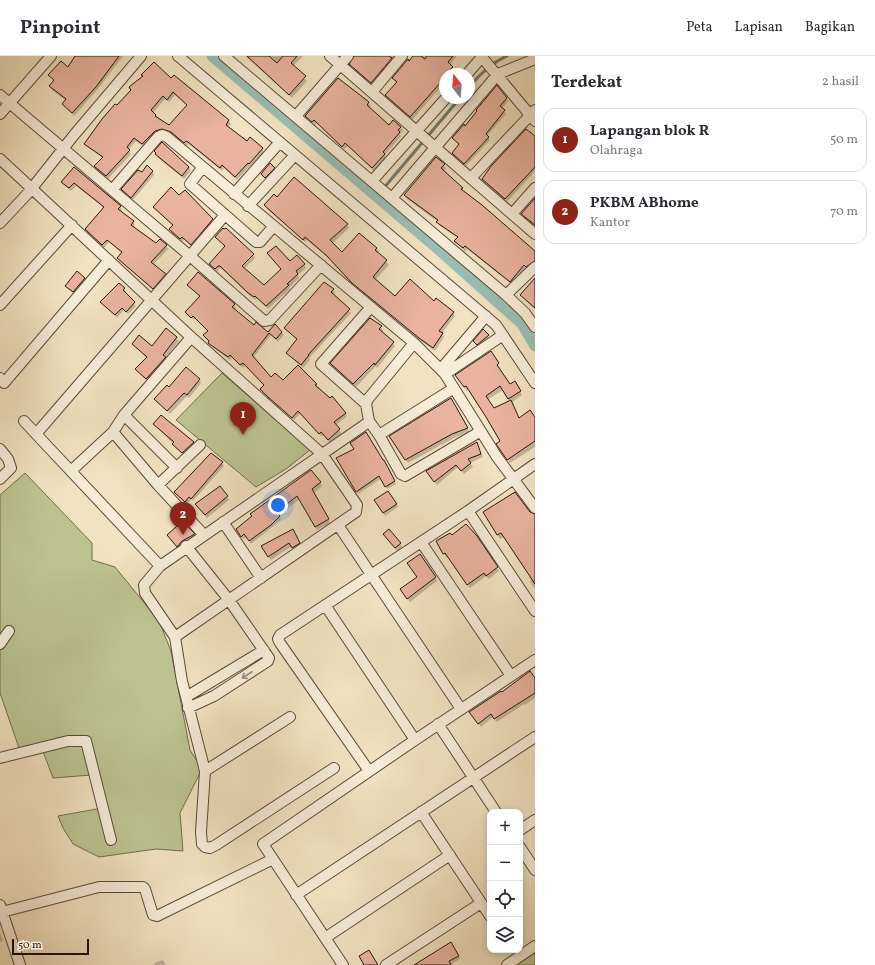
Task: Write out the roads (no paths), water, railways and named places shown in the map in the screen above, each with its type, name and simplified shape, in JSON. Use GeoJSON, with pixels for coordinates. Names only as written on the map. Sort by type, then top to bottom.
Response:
{"type":"FeatureCollection","features":[{"type":"Feature","properties":{"kind":"street"},"geometry":{"type":"LineString","coordinates":[[0,114],[51,56]]}},
{"type":"Feature","properties":{"kind":"street"},"geometry":{"type":"LineString","coordinates":[[0,223],[33,188],[141,56]]}},
{"type":"Feature","properties":{"kind":"street"},"geometry":{"type":"LineString","coordinates":[[178,56],[496,325],[535,383]]}},
{"type":"Feature","properties":{"kind":"street"},"geometry":{"type":"LineString","coordinates":[[224,56],[506,295],[534,325]]}},
{"type":"Feature","properties":{"kind":"street"},"geometry":{"type":"LineString","coordinates":[[330,56],[535,234]]}},
{"type":"Feature","properties":{"kind":"street"},"geometry":{"type":"LineString","coordinates":[[296,116],[348,56]]}},
{"type":"Feature","properties":{"kind":"street"},"geometry":{"type":"LineString","coordinates":[[372,92],[402,56]]}},
{"type":"Feature","properties":{"kind":"street"},"geometry":{"type":"LineString","coordinates":[[471,178],[533,115],[483,58],[473,68]]}},
{"type":"Feature","properties":{"kind":"street"},"geometry":{"type":"LineString","coordinates":[[390,197],[496,72],[535,59]]}},
{"type":"Feature","properties":{"kind":"street"},"geometry":{"type":"LineString","coordinates":[[0,95],[190,256],[264,322],[270,320],[321,265]]}},
{"type":"Feature","properties":{"kind":"street"},"geometry":{"type":"LineString","coordinates":[[373,181],[441,104]]}},
{"type":"Feature","properties":{"kind":"street"},"geometry":{"type":"LineString","coordinates":[[112,190],[158,137],[162,135],[414,343],[443,371],[481,431],[535,508]]}},
{"type":"Feature","properties":{"kind":"street"},"geometry":{"type":"LineString","coordinates":[[234,194],[280,142]]}},
{"type":"Feature","properties":{"kind":"street"},"geometry":{"type":"LineString","coordinates":[[248,206],[295,154]]}},
{"type":"Feature","properties":{"kind":"street"},"geometry":{"type":"LineString","coordinates":[[0,159],[33,188],[151,300],[322,454],[357,506],[356,512],[338,525],[175,637]]}},
{"type":"Feature","properties":{"kind":"street"},"geometry":{"type":"LineString","coordinates":[[202,168],[190,184],[257,243],[260,242],[273,227]]}},
{"type":"Feature","properties":{"kind":"street"},"geometry":{"type":"LineString","coordinates":[[512,214],[535,188]]}},
{"type":"Feature","properties":{"kind":"street"},"geometry":{"type":"LineString","coordinates":[[36,434],[225,215]]}},
{"type":"Feature","properties":{"kind":"street"},"geometry":{"type":"LineString","coordinates":[[0,305],[72,225]]}},
{"type":"Feature","properties":{"kind":"street"},"geometry":{"type":"LineString","coordinates":[[0,378],[4,383],[109,260]]}},
{"type":"Feature","properties":{"kind":"street"},"geometry":{"type":"LineString","coordinates":[[506,295],[535,267]]}},
{"type":"Feature","properties":{"kind":"street"},"geometry":{"type":"LineString","coordinates":[[371,307],[321,364],[366,404],[369,421],[379,435],[401,474],[405,476],[481,431]]}},
{"type":"Feature","properties":{"kind":"street"},"geometry":{"type":"LineString","coordinates":[[443,371],[486,316]]}},
{"type":"Feature","properties":{"kind":"street"},"geometry":{"type":"LineString","coordinates":[[443,371],[504,335]]}},
{"type":"Feature","properties":{"kind":"street"},"geometry":{"type":"LineString","coordinates":[[72,470],[113,432],[124,415],[188,341]]}},
{"type":"Feature","properties":{"kind":"street"},"geometry":{"type":"LineString","coordinates":[[366,404],[379,383],[414,343]]}},
{"type":"Feature","properties":{"kind":"street"},"geometry":{"type":"LineString","coordinates":[[379,435],[454,388]]}},
{"type":"Feature","properties":{"kind":"street"},"geometry":{"type":"LineString","coordinates":[[124,415],[177,468]]}},
{"type":"Feature","properties":{"kind":"street"},"geometry":{"type":"LineString","coordinates":[[334,768],[216,845],[207,848],[202,844],[201,838],[205,771],[188,708],[175,637],[144,589],[146,582],[160,566],[186,546],[369,421]]}},
{"type":"Feature","properties":{"kind":"street"},"geometry":{"type":"LineString","coordinates":[[24,422],[72,470],[160,566]]}},
{"type":"Feature","properties":{"kind":"street"},"geometry":{"type":"LineString","coordinates":[[113,432],[204,535]]}},
{"type":"Feature","properties":{"kind":"street"},"geometry":{"type":"LineString","coordinates":[[158,484],[177,468],[200,445]]}},
{"type":"Feature","properties":{"kind":"street"},"geometry":{"type":"LineString","coordinates":[[0,449],[8,459],[11,468],[0,479]]}},
{"type":"Feature","properties":{"kind":"street"},"geometry":{"type":"LineString","coordinates":[[370,771],[278,639],[280,635],[468,511],[535,464]]}},
{"type":"Feature","properties":{"kind":"street"},"geometry":{"type":"LineString","coordinates":[[468,511],[535,611]]}},
{"type":"Feature","properties":{"kind":"street"},"geometry":{"type":"LineString","coordinates":[[223,522],[261,578]]}},
{"type":"Feature","properties":{"kind":"street"},"geometry":{"type":"LineString","coordinates":[[338,525],[461,709]]}},
{"type":"Feature","properties":{"kind":"street"},"geometry":{"type":"LineString","coordinates":[[421,542],[511,676]]}},
{"type":"Feature","properties":{"kind":"street"},"geometry":{"type":"LineString","coordinates":[[186,546],[229,600],[269,657],[268,661],[214,696],[188,708]]}},
{"type":"Feature","properties":{"kind":"street"},"geometry":{"type":"LineString","coordinates":[[325,605],[415,740]]}},
{"type":"Feature","properties":{"kind":"street"},"geometry":{"type":"LineString","coordinates":[[0,644],[9,631]]}},
{"type":"Feature","properties":{"kind":"street"},"geometry":{"type":"LineString","coordinates":[[186,697],[264,650]]}},
{"type":"Feature","properties":{"kind":"street"},"geometry":{"type":"LineString","coordinates":[[343,965],[263,844],[438,724],[535,660]]}},
{"type":"Feature","properties":{"kind":"street"},"geometry":{"type":"LineString","coordinates":[[205,771],[290,717]]}},
{"type":"Feature","properties":{"kind":"street"},"geometry":{"type":"LineString","coordinates":[[438,724],[494,809]]}},
{"type":"Feature","properties":{"kind":"street"},"geometry":{"type":"LineString","coordinates":[[296,894],[535,737]]}},
{"type":"Feature","properties":{"kind":"street"},"geometry":{"type":"LineString","coordinates":[[0,758],[68,741],[86,741],[111,840]]}},
{"type":"Feature","properties":{"kind":"street"},"geometry":{"type":"LineString","coordinates":[[421,812],[487,912]]}},
{"type":"Feature","properties":{"kind":"street"},"geometry":{"type":"LineString","coordinates":[[523,828],[535,820]]}},
{"type":"Feature","properties":{"kind":"street"},"geometry":{"type":"LineString","coordinates":[[523,852],[535,870]]}},
{"type":"Feature","properties":{"kind":"street"},"geometry":{"type":"LineString","coordinates":[[325,938],[450,856]]}},
{"type":"Feature","properties":{"kind":"street"},"geometry":{"type":"LineString","coordinates":[[20,965],[1,909],[99,887],[143,887],[145,889],[153,915],[157,916],[273,859]]}},
{"type":"Feature","properties":{"kind":"street"},"geometry":{"type":"LineString","coordinates":[[386,965],[481,903]]}},
{"type":"Feature","properties":{"kind":"street"},"geometry":{"type":"LineString","coordinates":[[507,965],[516,954],[535,946]]}},
{"type":"Feature","properties":{"kind":"waterway"},"geometry":{"type":"LineString","coordinates":[[212,56],[438,249],[522,324],[535,346]]}},
{"type":"Feature","properties":{"kind":"waterway"},"geometry":{"type":"LineString","coordinates":[[475,80],[486,69],[507,56]]}},
{"type":"Feature","properties":{"kind":"waterway"},"geometry":{"type":"LineString","coordinates":[[377,196],[455,104]]}},
{"type":"Feature","properties":{"kind":"place","name":"Lapangan blok R"},"geometry":{"type":"Point","coordinates":[243,435]}},
{"type":"Feature","properties":{"kind":"place","name":"PKBM ABhome"},"geometry":{"type":"Point","coordinates":[183,535]}}]}
